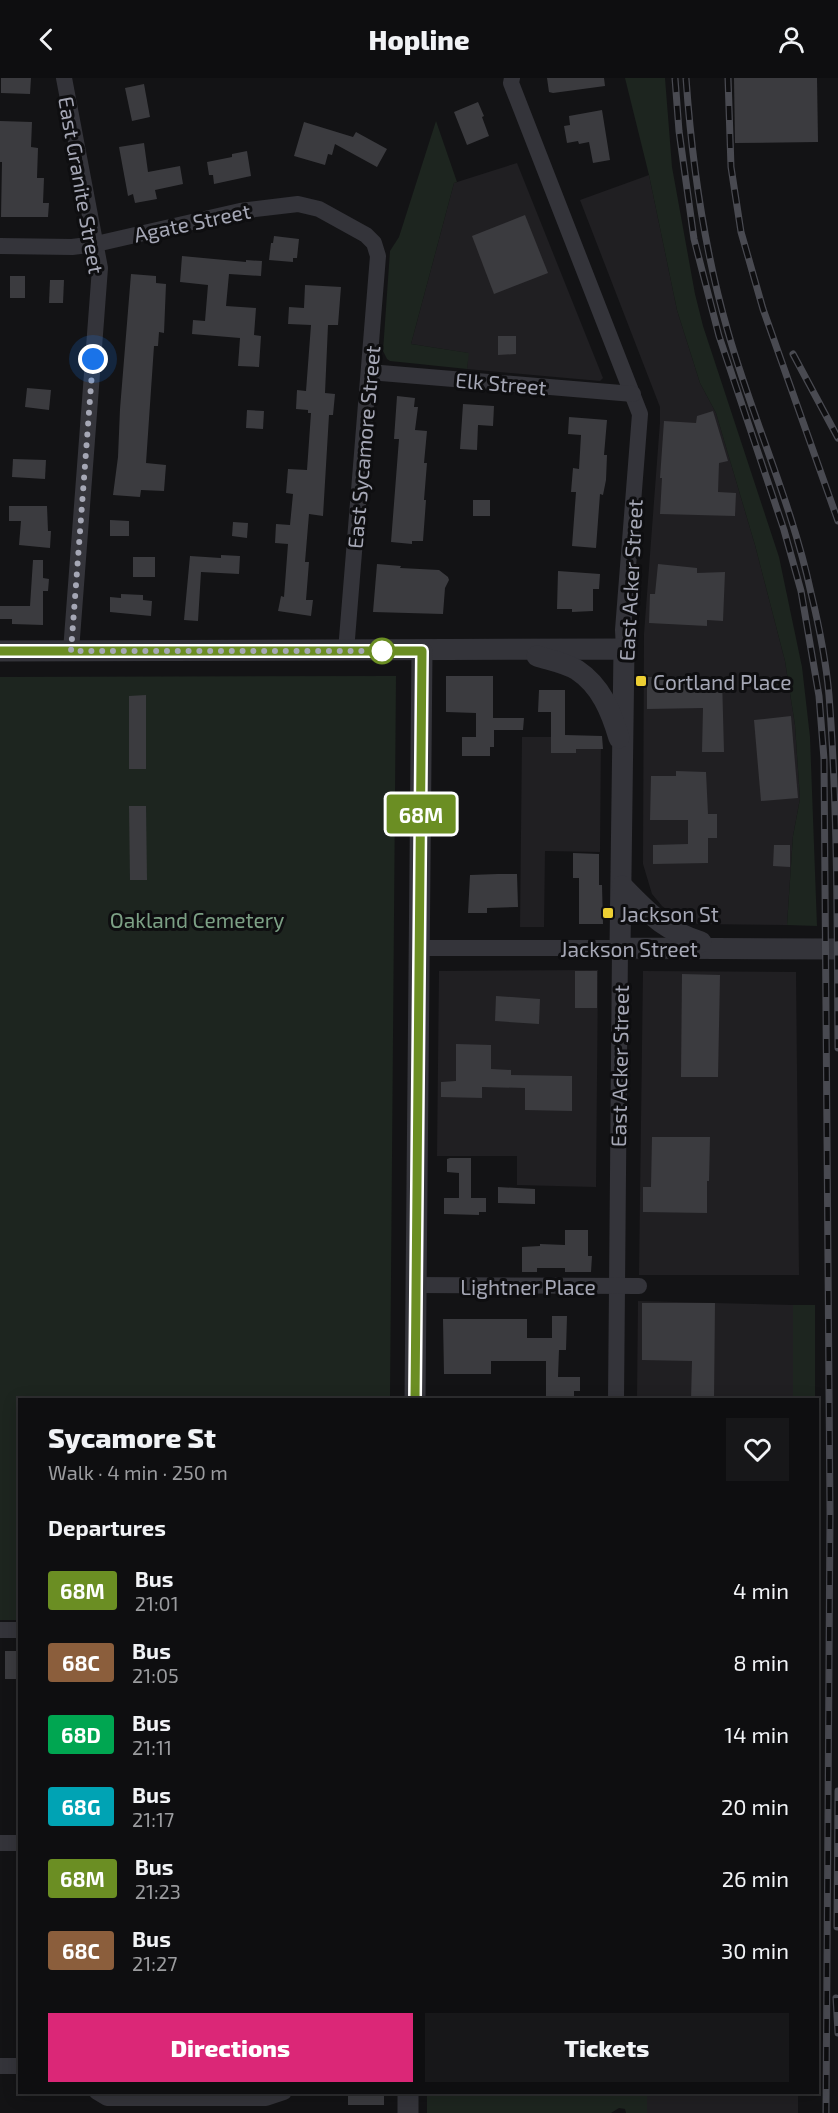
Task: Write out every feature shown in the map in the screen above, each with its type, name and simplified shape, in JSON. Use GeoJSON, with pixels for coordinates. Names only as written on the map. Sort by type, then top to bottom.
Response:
{"type":"FeatureCollection","features":[{"type":"Feature","properties":{"kind":"street","name":"East Granite Street"},"geometry":{"type":"LineString","coordinates":[[64,78],[100,268],[71,651]]}},
{"type":"Feature","properties":{"kind":"street","name":"East Acker Street"},"geometry":{"type":"LineString","coordinates":[[512,78],[511,83],[633,394],[641,423],[623,630],[624,755],[616,1398]]}},
{"type":"Feature","properties":{"kind":"street","name":"Agate Street"},"geometry":{"type":"LineString","coordinates":[[0,246],[72,247],[96,244],[240,211],[298,204],[319,209],[366,235],[374,243]]}},
{"type":"Feature","properties":{"kind":"street","name":"East Sycamore Street"},"geometry":{"type":"LineString","coordinates":[[346,651],[378,256],[374,243]]}},
{"type":"Feature","properties":{"kind":"street","name":"Elk Street"},"geometry":{"type":"LineString","coordinates":[[369,372],[633,394]]}},
{"type":"Feature","properties":{"kind":"street"},"geometry":{"type":"LineString","coordinates":[[0,651],[624,649]]}},
{"type":"Feature","properties":{"kind":"street"},"geometry":{"type":"LineString","coordinates":[[516,650],[576,669],[598,688],[613,717],[624,755]]}},
{"type":"Feature","properties":{"kind":"street"},"geometry":{"type":"LineString","coordinates":[[415,1398],[422,651]]}},
{"type":"Feature","properties":{"kind":"street"},"geometry":{"type":"LineString","coordinates":[[622,886],[654,919],[678,934],[718,948]]}},
{"type":"Feature","properties":{"kind":"street","name":"Jackson Street"},"geometry":{"type":"LineString","coordinates":[[419,948],[782,947],[838,949]]}},
{"type":"Feature","properties":{"kind":"street","name":"Lightner Place"},"geometry":{"type":"LineString","coordinates":[[416,1285],[639,1286]]}},
{"type":"Feature","properties":{"kind":"street"},"geometry":{"type":"LineString","coordinates":[[0,1630],[18,1630]]}},
{"type":"Feature","properties":{"kind":"street"},"geometry":{"type":"LineString","coordinates":[[0,1843],[18,1843]]}},
{"type":"Feature","properties":{"kind":"street"},"geometry":{"type":"LineString","coordinates":[[0,2066],[18,2066]]}},
{"type":"Feature","properties":{"kind":"street"},"geometry":{"type":"LineString","coordinates":[[100,2094],[107,2098],[194,2106],[266,2098],[278,2094]]}},
{"type":"Feature","properties":{"kind":"street"},"geometry":{"type":"LineString","coordinates":[[408,2094],[408,2113]]}},
{"type":"Feature","properties":{"kind":"shaded area"},"geometry":{"type":"Polygon","coordinates":[[[517,163],[603,378],[600,381],[467,369],[468,353],[411,344],[454,183],[517,163]]]}},
{"type":"Feature","properties":{"kind":"shaded area"},"geometry":{"type":"Polygon","coordinates":[[[649,175],[677,310],[700,383],[716,413],[755,545],[785,661],[795,725],[800,799],[793,836],[787,925],[698,924],[688,921],[662,906],[652,894],[643,864],[644,634],[660,407],[580,200],[649,175]]]}},
{"type":"Feature","properties":{"kind":"shaded area"},"geometry":{"type":"Polygon","coordinates":[[[522,737],[601,737],[600,852],[545,851],[544,927],[520,927],[522,737]]]}},
{"type":"Feature","properties":{"kind":"shaded area"},"geometry":{"type":"Polygon","coordinates":[[[598,970],[596,1187],[517,1185],[517,1156],[437,1156],[439,971],[598,970]]]}},
{"type":"Feature","properties":{"kind":"shaded area"},"geometry":{"type":"Polygon","coordinates":[[[643,971],[796,972],[799,1275],[639,1275],[643,971]]]}},
{"type":"Feature","properties":{"kind":"shaded area"},"geometry":{"type":"Polygon","coordinates":[[[638,1301],[793,1305],[793,1398],[637,1398],[638,1301]]]}},
{"type":"Feature","properties":{"kind":"shaded area"},"geometry":{"type":"Polygon","coordinates":[[[647,2094],[798,2094],[798,2113],[647,2113],[647,2094]]]}},
{"type":"Feature","properties":{"kind":"green space"},"geometry":{"type":"Polygon","coordinates":[[[625,78],[665,78],[672,167],[695,294],[703,326],[779,557],[802,667],[810,737],[817,926],[787,925],[793,836],[800,799],[795,725],[785,661],[755,545],[716,413],[700,383],[677,310],[649,175],[625,78]]]}},
{"type":"Feature","properties":{"kind":"green space"},"geometry":{"type":"Polygon","coordinates":[[[436,121],[457,182],[454,183],[411,344],[469,353],[467,369],[390,361],[383,351],[390,251],[399,237],[436,121]]]}},
{"type":"Feature","properties":{"kind":"green space","name":"Oakland Cemetery"},"geometry":{"type":"Polygon","coordinates":[[[396,676],[390,1398],[18,1398],[18,1620],[0,1620],[0,677],[396,676]]]}},
{"type":"Feature","properties":{"kind":"green space"},"geometry":{"type":"Polygon","coordinates":[[[793,1305],[815,1305],[815,1398],[793,1398],[793,1305]]]}},
{"type":"Feature","properties":{"kind":"green space"},"geometry":{"type":"Polygon","coordinates":[[[427,2094],[647,2094],[647,2113],[626,2113],[625,2109],[619,2108],[611,2113],[427,2113],[427,2094]]]}},
{"type":"Feature","properties":{"kind":"building"},"geometry":{"type":"Polygon","coordinates":[[[1,78],[31,78],[30,94],[1,93],[1,78]]]}},
{"type":"Feature","properties":{"kind":"building"},"geometry":{"type":"Polygon","coordinates":[[[547,78],[604,78],[605,86],[553,93],[549,92],[547,78]]]}},
{"type":"Feature","properties":{"kind":"building"},"geometry":{"type":"Polygon","coordinates":[[[734,78],[817,78],[818,142],[735,143],[734,78]]]}},
{"type":"Feature","properties":{"kind":"building"},"geometry":{"type":"Polygon","coordinates":[[[144,84],[150,117],[132,121],[125,88],[144,84]]]}},
{"type":"Feature","properties":{"kind":"building"},"geometry":{"type":"Polygon","coordinates":[[[478,102],[489,136],[467,145],[454,112],[478,102]]]}},
{"type":"Feature","properties":{"kind":"building"},"geometry":{"type":"Polygon","coordinates":[[[602,110],[610,160],[593,163],[589,142],[567,143],[564,126],[570,125],[569,116],[602,110]]]}},
{"type":"Feature","properties":{"kind":"building"},"geometry":{"type":"Polygon","coordinates":[[[0,121],[32,122],[31,147],[38,148],[37,178],[44,178],[43,203],[49,203],[48,217],[1,217],[0,121]]]}},
{"type":"Feature","properties":{"kind":"building"},"geometry":{"type":"Polygon","coordinates":[[[304,122],[353,137],[356,132],[387,149],[377,167],[335,144],[332,155],[328,154],[325,165],[294,156],[304,122]]]}},
{"type":"Feature","properties":{"kind":"building"},"geometry":{"type":"Polygon","coordinates":[[[144,143],[148,172],[180,166],[183,184],[155,190],[157,199],[135,203],[133,194],[128,196],[119,147],[144,143]]]}},
{"type":"Feature","properties":{"kind":"building"},"geometry":{"type":"Polygon","coordinates":[[[247,151],[251,176],[214,184],[213,175],[209,175],[207,162],[232,157],[232,154],[247,151]]]}},
{"type":"Feature","properties":{"kind":"building"},"geometry":{"type":"Polygon","coordinates":[[[525,215],[548,273],[494,294],[472,236],[525,215]]]}},
{"type":"Feature","properties":{"kind":"building"},"geometry":{"type":"Polygon","coordinates":[[[274,236],[299,239],[297,258],[293,258],[293,262],[269,260],[274,236]]]}},
{"type":"Feature","properties":{"kind":"building"},"geometry":{"type":"Polygon","coordinates":[[[182,256],[246,262],[246,260],[262,261],[261,276],[229,274],[226,306],[256,308],[254,335],[261,336],[259,367],[238,366],[240,338],[192,334],[193,320],[205,321],[208,285],[180,282],[182,256]]]}},
{"type":"Feature","properties":{"kind":"building"},"geometry":{"type":"Polygon","coordinates":[[[131,274],[156,276],[156,283],[166,284],[164,333],[159,332],[158,346],[154,346],[146,463],[166,465],[164,491],[141,490],[140,497],[113,495],[118,457],[131,274]]]}},
{"type":"Feature","properties":{"kind":"building"},"geometry":{"type":"Polygon","coordinates":[[[10,276],[25,276],[25,298],[10,298],[10,276]]]}},
{"type":"Feature","properties":{"kind":"building"},"geometry":{"type":"Polygon","coordinates":[[[50,280],[64,280],[63,303],[49,303],[50,280]]]}},
{"type":"Feature","properties":{"kind":"building"},"geometry":{"type":"Polygon","coordinates":[[[305,285],[341,287],[338,325],[328,325],[325,393],[335,394],[333,415],[329,415],[323,516],[309,514],[305,562],[309,562],[306,600],[313,600],[311,616],[278,611],[281,596],[284,597],[288,544],[275,543],[276,524],[290,525],[293,494],[286,493],[288,469],[307,470],[311,413],[308,413],[308,410],[296,409],[297,390],[306,391],[311,325],[288,324],[289,307],[304,308],[305,285]]]}},
{"type":"Feature","properties":{"kind":"building"},"geometry":{"type":"Polygon","coordinates":[[[498,336],[516,336],[516,354],[498,355],[498,336]]]}},
{"type":"Feature","properties":{"kind":"building"},"geometry":{"type":"Polygon","coordinates":[[[27,388],[51,390],[49,410],[25,407],[27,388]]]}},
{"type":"Feature","properties":{"kind":"building"},"geometry":{"type":"Polygon","coordinates":[[[397,396],[415,398],[414,407],[418,407],[415,430],[427,431],[424,463],[427,463],[423,541],[412,541],[412,544],[391,542],[399,439],[394,439],[397,396]]]}},
{"type":"Feature","properties":{"kind":"building"},"geometry":{"type":"Polygon","coordinates":[[[463,404],[494,406],[493,426],[478,425],[477,450],[460,449],[463,404]]]}},
{"type":"Feature","properties":{"kind":"building"},"geometry":{"type":"Polygon","coordinates":[[[247,410],[264,411],[263,429],[246,428],[247,410]]]}},
{"type":"Feature","properties":{"kind":"building"},"geometry":{"type":"Polygon","coordinates":[[[713,411],[728,461],[719,463],[718,492],[736,493],[735,516],[660,514],[664,421],[696,423],[697,416],[713,411]]]}},
{"type":"Feature","properties":{"kind":"building"},"geometry":{"type":"Polygon","coordinates":[[[569,417],[607,420],[604,455],[607,455],[606,480],[603,495],[600,494],[596,548],[572,546],[576,492],[571,492],[573,468],[579,469],[581,435],[568,434],[569,417]]]}},
{"type":"Feature","properties":{"kind":"building"},"geometry":{"type":"Polygon","coordinates":[[[13,459],[46,460],[45,479],[12,477],[13,459]]]}},
{"type":"Feature","properties":{"kind":"building"},"geometry":{"type":"Polygon","coordinates":[[[473,500],[490,500],[490,516],[473,516],[473,500]]]}},
{"type":"Feature","properties":{"kind":"building"},"geometry":{"type":"Polygon","coordinates":[[[9,506],[47,506],[48,531],[51,531],[50,548],[19,545],[21,521],[9,521],[9,506]]]}},
{"type":"Feature","properties":{"kind":"building"},"geometry":{"type":"Polygon","coordinates":[[[110,520],[129,521],[129,536],[110,536],[110,520]]]}},
{"type":"Feature","properties":{"kind":"building"},"geometry":{"type":"Polygon","coordinates":[[[233,522],[248,523],[247,538],[232,536],[233,522]]]}},
{"type":"Feature","properties":{"kind":"building"},"geometry":{"type":"Polygon","coordinates":[[[221,555],[240,556],[239,574],[201,572],[198,621],[184,620],[190,556],[221,558],[221,555]]]}},
{"type":"Feature","properties":{"kind":"building"},"geometry":{"type":"Polygon","coordinates":[[[133,557],[155,557],[155,577],[133,577],[133,557]]]}},
{"type":"Feature","properties":{"kind":"building"},"geometry":{"type":"Polygon","coordinates":[[[33,560],[43,560],[43,578],[49,579],[48,591],[43,591],[43,625],[12,624],[12,619],[0,619],[0,606],[30,606],[33,560]]]}},
{"type":"Feature","properties":{"kind":"building"},"geometry":{"type":"Polygon","coordinates":[[[377,564],[439,570],[449,580],[445,588],[443,614],[373,612],[377,564]]]}},
{"type":"Feature","properties":{"kind":"building"},"geometry":{"type":"Polygon","coordinates":[[[658,564],[697,568],[697,573],[725,572],[723,621],[707,620],[707,626],[649,623],[650,594],[655,594],[658,564]]]}},
{"type":"Feature","properties":{"kind":"building"},"geometry":{"type":"Polygon","coordinates":[[[558,571],[600,574],[599,589],[593,589],[593,611],[572,612],[572,609],[557,609],[558,571]]]}},
{"type":"Feature","properties":{"kind":"building"},"geometry":{"type":"Polygon","coordinates":[[[121,594],[143,595],[143,600],[152,601],[151,616],[110,612],[110,597],[121,598],[121,594]]]}},
{"type":"Feature","properties":{"kind":"building"},"geometry":{"type":"Polygon","coordinates":[[[446,676],[493,676],[493,718],[524,718],[523,730],[494,730],[494,747],[490,747],[490,756],[462,756],[462,737],[476,737],[476,713],[446,712],[446,676]]]}},
{"type":"Feature","properties":{"kind":"building"},"geometry":{"type":"Polygon","coordinates":[[[647,677],[722,678],[724,752],[702,752],[703,708],[647,709],[647,677]]]}},
{"type":"Feature","properties":{"kind":"building"},"geometry":{"type":"Polygon","coordinates":[[[539,690],[565,690],[565,735],[602,736],[603,749],[576,749],[576,753],[551,753],[551,712],[538,712],[539,690]]]}},
{"type":"Feature","properties":{"kind":"building"},"geometry":{"type":"Polygon","coordinates":[[[146,695],[146,769],[129,769],[129,696],[146,695]]]}},
{"type":"Feature","properties":{"kind":"building"},"geometry":{"type":"Polygon","coordinates":[[[791,716],[798,798],[761,801],[754,720],[791,716]]]}},
{"type":"Feature","properties":{"kind":"building"},"geometry":{"type":"Polygon","coordinates":[[[676,771],[706,772],[708,814],[717,814],[717,838],[708,838],[708,863],[653,864],[653,845],[688,844],[688,820],[650,820],[651,776],[676,776],[676,771]]]}},
{"type":"Feature","properties":{"kind":"building"},"geometry":{"type":"Polygon","coordinates":[[[129,806],[146,806],[147,880],[130,880],[129,806]]]}},
{"type":"Feature","properties":{"kind":"building"},"geometry":{"type":"Polygon","coordinates":[[[774,845],[790,845],[790,867],[773,866],[774,845]]]}},
{"type":"Feature","properties":{"kind":"building"},"geometry":{"type":"Polygon","coordinates":[[[573,853],[599,854],[603,924],[579,924],[579,878],[573,878],[573,853]]]}},
{"type":"Feature","properties":{"kind":"building"},"geometry":{"type":"Polygon","coordinates":[[[517,874],[518,907],[487,908],[487,913],[468,913],[470,875],[517,874]]]}},
{"type":"Feature","properties":{"kind":"building"},"geometry":{"type":"Polygon","coordinates":[[[575,971],[597,971],[597,1008],[575,1008],[575,971]]]}},
{"type":"Feature","properties":{"kind":"building"},"geometry":{"type":"Polygon","coordinates":[[[682,974],[720,975],[718,1077],[681,1077],[682,974]]]}},
{"type":"Feature","properties":{"kind":"building"},"geometry":{"type":"Polygon","coordinates":[[[496,996],[540,999],[539,1024],[495,1021],[496,996]]]}},
{"type":"Feature","properties":{"kind":"building"},"geometry":{"type":"Polygon","coordinates":[[[456,1044],[491,1045],[491,1069],[511,1070],[511,1075],[572,1076],[572,1111],[525,1110],[525,1088],[482,1087],[482,1098],[441,1097],[441,1082],[456,1081],[456,1044]]]}},
{"type":"Feature","properties":{"kind":"building"},"geometry":{"type":"Polygon","coordinates":[[[652,1137],[710,1137],[707,1213],[643,1212],[643,1187],[651,1187],[652,1137]]]}},
{"type":"Feature","properties":{"kind":"building"},"geometry":{"type":"Polygon","coordinates":[[[471,1158],[471,1198],[486,1198],[486,1212],[479,1212],[479,1215],[444,1214],[444,1198],[459,1198],[459,1173],[447,1172],[447,1159],[471,1158]]]}},
{"type":"Feature","properties":{"kind":"building"},"geometry":{"type":"Polygon","coordinates":[[[498,1187],[535,1189],[535,1204],[498,1203],[498,1187]]]}},
{"type":"Feature","properties":{"kind":"building"},"geometry":{"type":"Polygon","coordinates":[[[565,1230],[588,1230],[588,1256],[592,1256],[591,1272],[565,1272],[565,1268],[537,1268],[537,1272],[522,1272],[522,1247],[540,1246],[540,1244],[565,1245],[565,1230]]]}},
{"type":"Feature","properties":{"kind":"building"},"geometry":{"type":"Polygon","coordinates":[[[642,1303],[715,1303],[714,1398],[691,1398],[692,1361],[642,1360],[642,1303]]]}},
{"type":"Feature","properties":{"kind":"building"},"geometry":{"type":"Polygon","coordinates":[[[552,1316],[567,1316],[566,1350],[559,1350],[558,1377],[580,1377],[580,1391],[574,1391],[574,1398],[546,1398],[546,1361],[491,1361],[491,1374],[444,1374],[443,1319],[527,1319],[527,1338],[552,1338],[552,1316]]]}},
{"type":"Feature","properties":{"kind":"building"},"geometry":{"type":"Polygon","coordinates":[[[5,1651],[18,1651],[18,1679],[5,1679],[5,1651]]]}},
{"type":"Feature","properties":{"kind":"building"},"geometry":{"type":"Polygon","coordinates":[[[348,2094],[384,2094],[384,2105],[348,2105],[348,2094]]]}},
{"type":"Feature","properties":{"kind":"railway"},"geometry":{"type":"LineString","coordinates":[[675,78],[679,131],[694,239],[719,336],[784,530],[801,591],[819,696],[824,759],[830,1514],[826,2113]]}},
{"type":"Feature","properties":{"kind":"railway"},"geometry":{"type":"LineString","coordinates":[[686,78],[700,206],[712,269],[738,365],[794,527],[814,605],[824,656],[829,695],[834,783],[838,1048]]}},
{"type":"Feature","properties":{"kind":"railway"},"geometry":{"type":"LineString","coordinates":[[728,78],[731,167],[741,232],[763,309],[838,521]]}},
{"type":"Feature","properties":{"kind":"railway"},"geometry":{"type":"LineString","coordinates":[[793,354],[838,438]]}},
{"type":"Feature","properties":{"kind":"railway"},"geometry":{"type":"LineString","coordinates":[[837,1927],[838,1791]]}},
{"type":"Feature","properties":{"kind":"railway"},"geometry":{"type":"LineString","coordinates":[[836,1998],[838,2033]]}},
{"type":"Feature","properties":{"kind":"bus line","name":"68M"},"geometry":{"type":"LineString","coordinates":[[0,651],[422,651],[415,1398]]}},
{"type":"Feature","properties":{"kind":"place","name":"Cortland Place"},"geometry":{"type":"Point","coordinates":[641,681]}},
{"type":"Feature","properties":{"kind":"place","name":"Jackson St"},"geometry":{"type":"Point","coordinates":[608,913]}},
{"type":"Feature","properties":{"kind":"route"},"geometry":{"type":"LineString","coordinates":[[93,359],[71,651],[384,651],[382,651]]}}]}
